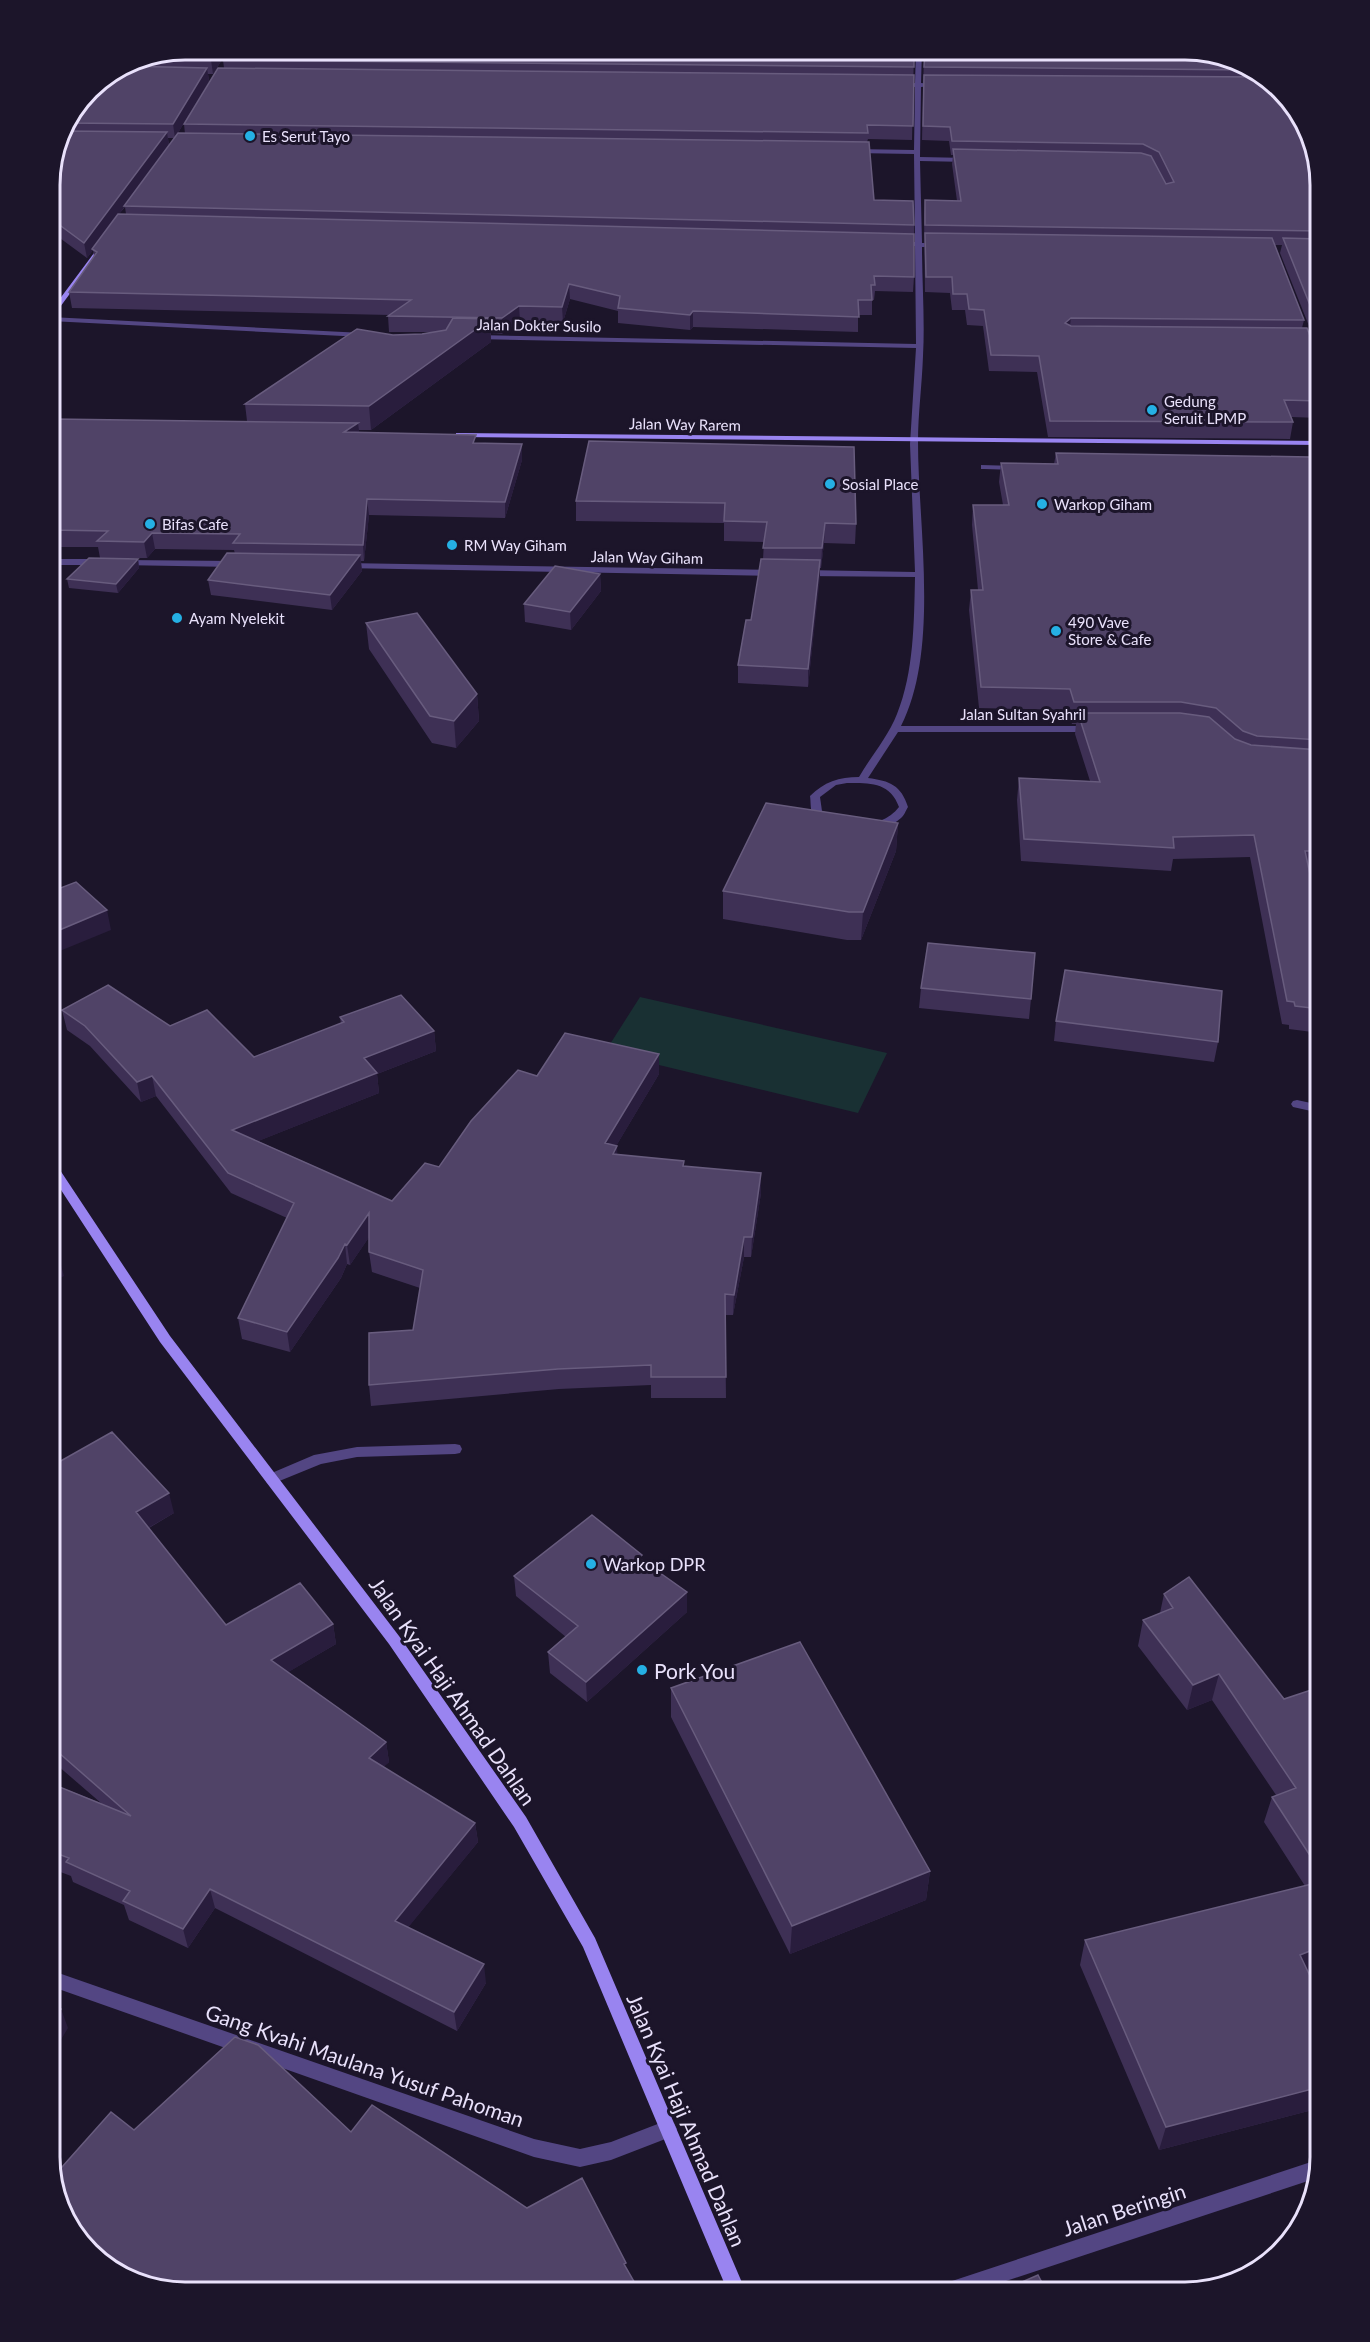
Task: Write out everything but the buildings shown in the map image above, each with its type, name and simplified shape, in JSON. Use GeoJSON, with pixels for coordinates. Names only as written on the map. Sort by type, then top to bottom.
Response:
{"type":"FeatureCollection","features":[{"type":"Feature","properties":{"kind":"main road"},"geometry":{"type":"LineString","coordinates":[[60,304],[105,243]]}},
{"type":"Feature","properties":{"kind":"main road","name":"Jalan Way Rarem"},"geometry":{"type":"LineString","coordinates":[[452,435],[1310,443]]}},
{"type":"Feature","properties":{"kind":"main road","name":"Jalan Kyai Haji Ahmad Dahlan"},"geometry":{"type":"LineString","coordinates":[[60,1179],[165,1339],[394,1640],[520,1822],[589,1943],[732,2282]]}},
{"type":"Feature","properties":{"kind":"street"},"geometry":{"type":"LineString","coordinates":[[862,780],[895,729],[905,707],[913,668],[920,575],[914,441],[920,346],[917,244],[918,60]]}},
{"type":"Feature","properties":{"kind":"street"},"geometry":{"type":"LineString","coordinates":[[894,85],[941,86]]}},
{"type":"Feature","properties":{"kind":"street"},"geometry":{"type":"LineString","coordinates":[[846,151],[970,160]]}},
{"type":"Feature","properties":{"kind":"street"},"geometry":{"type":"LineString","coordinates":[[893,244],[953,245]]}},
{"type":"Feature","properties":{"kind":"street"},"geometry":{"type":"LineString","coordinates":[[60,319],[350,339],[372,336]]}},
{"type":"Feature","properties":{"kind":"street"},"geometry":{"type":"LineString","coordinates":[[1287,340],[1310,340],[1306,330]]}},
{"type":"Feature","properties":{"kind":"street","name":"Jalan Dokter Susilo"},"geometry":{"type":"LineString","coordinates":[[473,337],[920,346]]}},
{"type":"Feature","properties":{"kind":"street"},"geometry":{"type":"LineString","coordinates":[[984,467],[1030,468]]}},
{"type":"Feature","properties":{"kind":"street"},"geometry":{"type":"LineString","coordinates":[[60,561],[240,564]]}},
{"type":"Feature","properties":{"kind":"street","name":"Jalan Way Giham"},"geometry":{"type":"LineString","coordinates":[[336,566],[920,575]]}},
{"type":"Feature","properties":{"kind":"street","name":"Jalan Sultan Syahril"},"geometry":{"type":"LineString","coordinates":[[895,729],[1106,729]]}},
{"type":"Feature","properties":{"kind":"street"},"geometry":{"type":"LineString","coordinates":[[862,780],[891,788],[899,795],[904,803],[896,819],[885,825],[855,828],[826,820],[817,813],[813,804],[815,796],[822,789],[840,781],[862,780]]}},
{"type":"Feature","properties":{"kind":"street"},"geometry":{"type":"LineString","coordinates":[[1297,1104],[1310,1107]]}},
{"type":"Feature","properties":{"kind":"street"},"geometry":{"type":"LineString","coordinates":[[272,1479],[319,1459],[357,1452],[455,1449]]}},
{"type":"Feature","properties":{"kind":"street","name":"Gang Kvahi Maulana Yusuf Pahoman"},"geometry":{"type":"LineString","coordinates":[[60,1982],[534,2148],[580,2158],[611,2151],[668,2129]]}},
{"type":"Feature","properties":{"kind":"street","name":"Jalan Beringin"},"geometry":{"type":"LineString","coordinates":[[976,2282],[1309,2172]]}},
{"type":"Feature","properties":{"kind":"green space"},"geometry":{"type":"Polygon","coordinates":[[[640,997],[887,1053],[858,1113],[605,1052],[640,997]]]}},
{"type":"Feature","properties":{"kind":"place","name":"Es Serut Tayo"},"geometry":{"type":"Point","coordinates":[250,136]}},
{"type":"Feature","properties":{"kind":"place","name":"Gedung Seruit LPMP"},"geometry":{"type":"Point","coordinates":[1152,410]}},
{"type":"Feature","properties":{"kind":"place","name":"Sosial Place"},"geometry":{"type":"Point","coordinates":[830,484]}},
{"type":"Feature","properties":{"kind":"place","name":"Warkop Giham"},"geometry":{"type":"Point","coordinates":[1042,504]}},
{"type":"Feature","properties":{"kind":"place","name":"Bifas Cafe"},"geometry":{"type":"Point","coordinates":[150,524]}},
{"type":"Feature","properties":{"kind":"place","name":"RM Way Giham"},"geometry":{"type":"Point","coordinates":[452,545]}},
{"type":"Feature","properties":{"kind":"place","name":"Ayam Nyelekit"},"geometry":{"type":"Point","coordinates":[177,618]}},
{"type":"Feature","properties":{"kind":"place","name":"490 Vave Store & Cafe"},"geometry":{"type":"Point","coordinates":[1056,631]}},
{"type":"Feature","properties":{"kind":"place","name":"Warkop DPR"},"geometry":{"type":"Point","coordinates":[591,1564]}},
{"type":"Feature","properties":{"kind":"place","name":"Pork You"},"geometry":{"type":"Point","coordinates":[642,1670]}}]}
